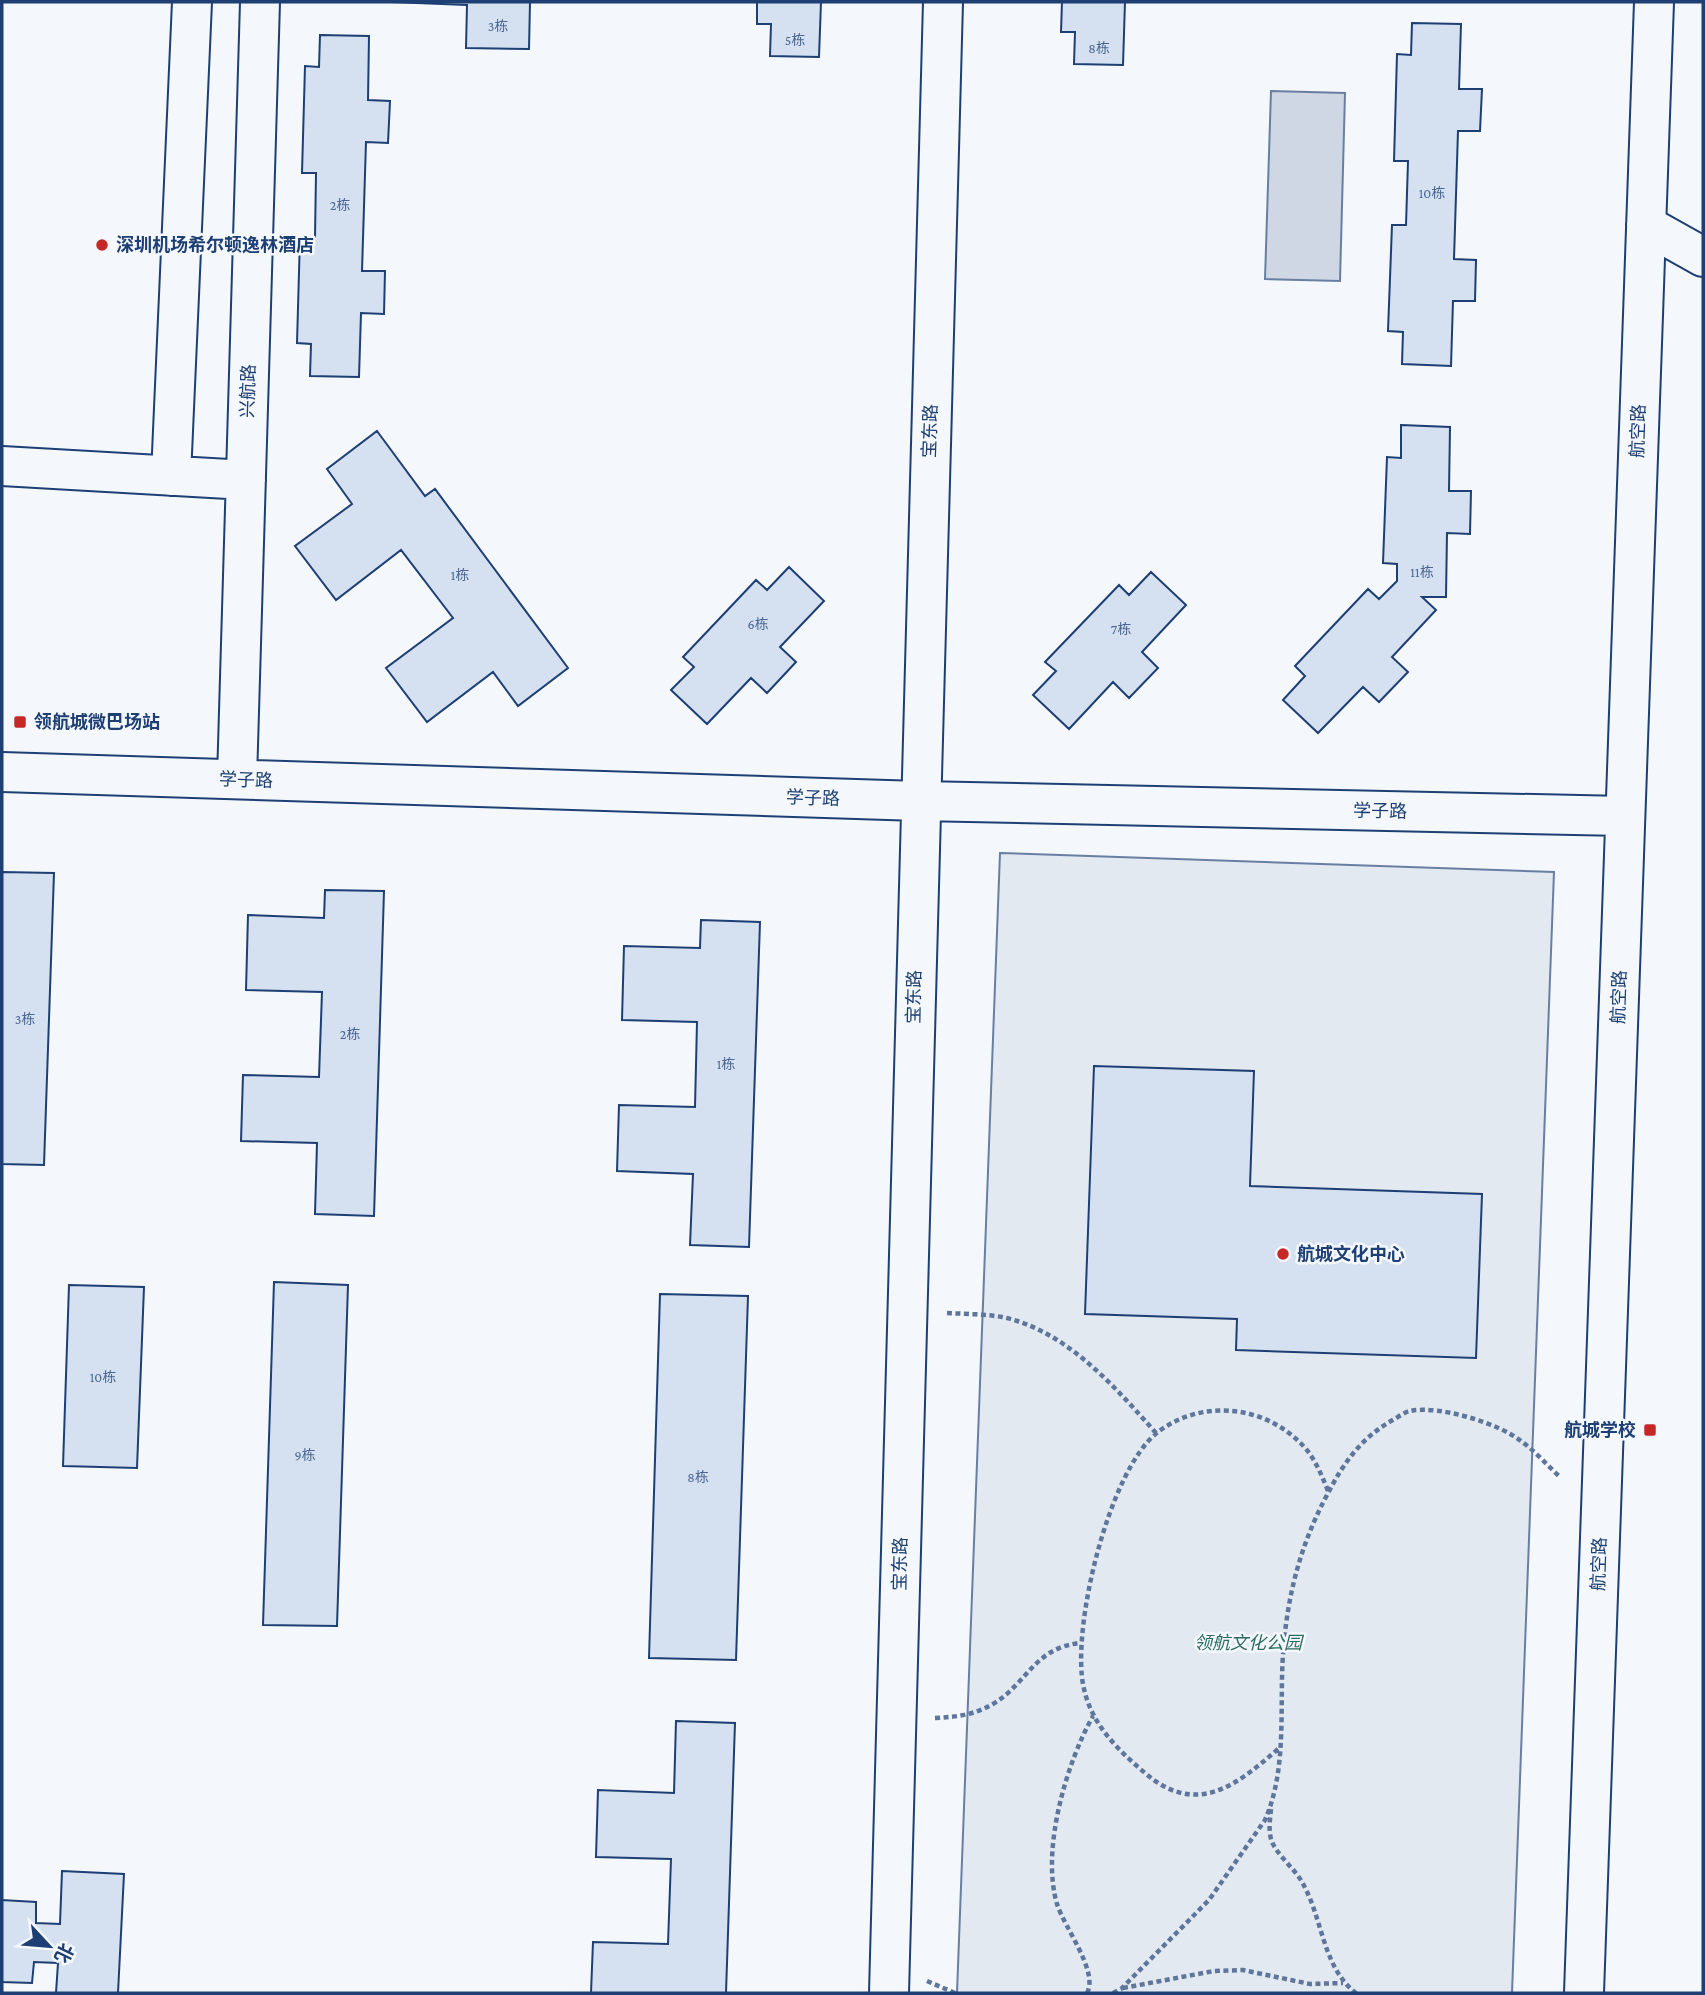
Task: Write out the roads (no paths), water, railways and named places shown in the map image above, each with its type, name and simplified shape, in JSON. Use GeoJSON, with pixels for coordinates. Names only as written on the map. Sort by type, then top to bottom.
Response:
{"type":"FeatureCollection","features":[{"type":"Feature","properties":{"kind":"street"},"geometry":{"type":"LineString","coordinates":[[171,476],[192,2]]}},
{"type":"Feature","properties":{"kind":"street","name":"兴航路"},"geometry":{"type":"LineString","coordinates":[[237,779],[260,2]]}},
{"type":"Feature","properties":{"kind":"street","name":"宝东路"},"geometry":{"type":"LineString","coordinates":[[890,1993],[919,801],[943,2]]}},
{"type":"Feature","properties":{"kind":"street","name":"航空路"},"geometry":{"type":"LineString","coordinates":[[1584,1993],[1654,2]]}},
{"type":"Feature","properties":{"kind":"street"},"geometry":{"type":"LineString","coordinates":[[1646,225],[1703,257]]}},
{"type":"Feature","properties":{"kind":"street"},"geometry":{"type":"LineString","coordinates":[[2,466],[246,480]]}},
{"type":"Feature","properties":{"kind":"street","name":"学子路"},"geometry":{"type":"LineString","coordinates":[[2,772],[919,801],[1624,817]]}},
{"type":"Feature","properties":{"kind":"place","name":"深圳机场希尔顿逸林酒店"},"geometry":{"type":"Point","coordinates":[102,245]}},
{"type":"Feature","properties":{"kind":"place","name":"领航城微巴场站"},"geometry":{"type":"Point","coordinates":[20,722]}},
{"type":"Feature","properties":{"kind":"place","name":"航城文化中心"},"geometry":{"type":"Point","coordinates":[1283,1254]}},
{"type":"Feature","properties":{"kind":"place","name":"航城学校"},"geometry":{"type":"Point","coordinates":[1650,1430]}},
{"type":"Feature","properties":{"kind":"park label","name":"领航文化公园"},"geometry":{"type":"Point","coordinates":[1248,1643]}}]}
